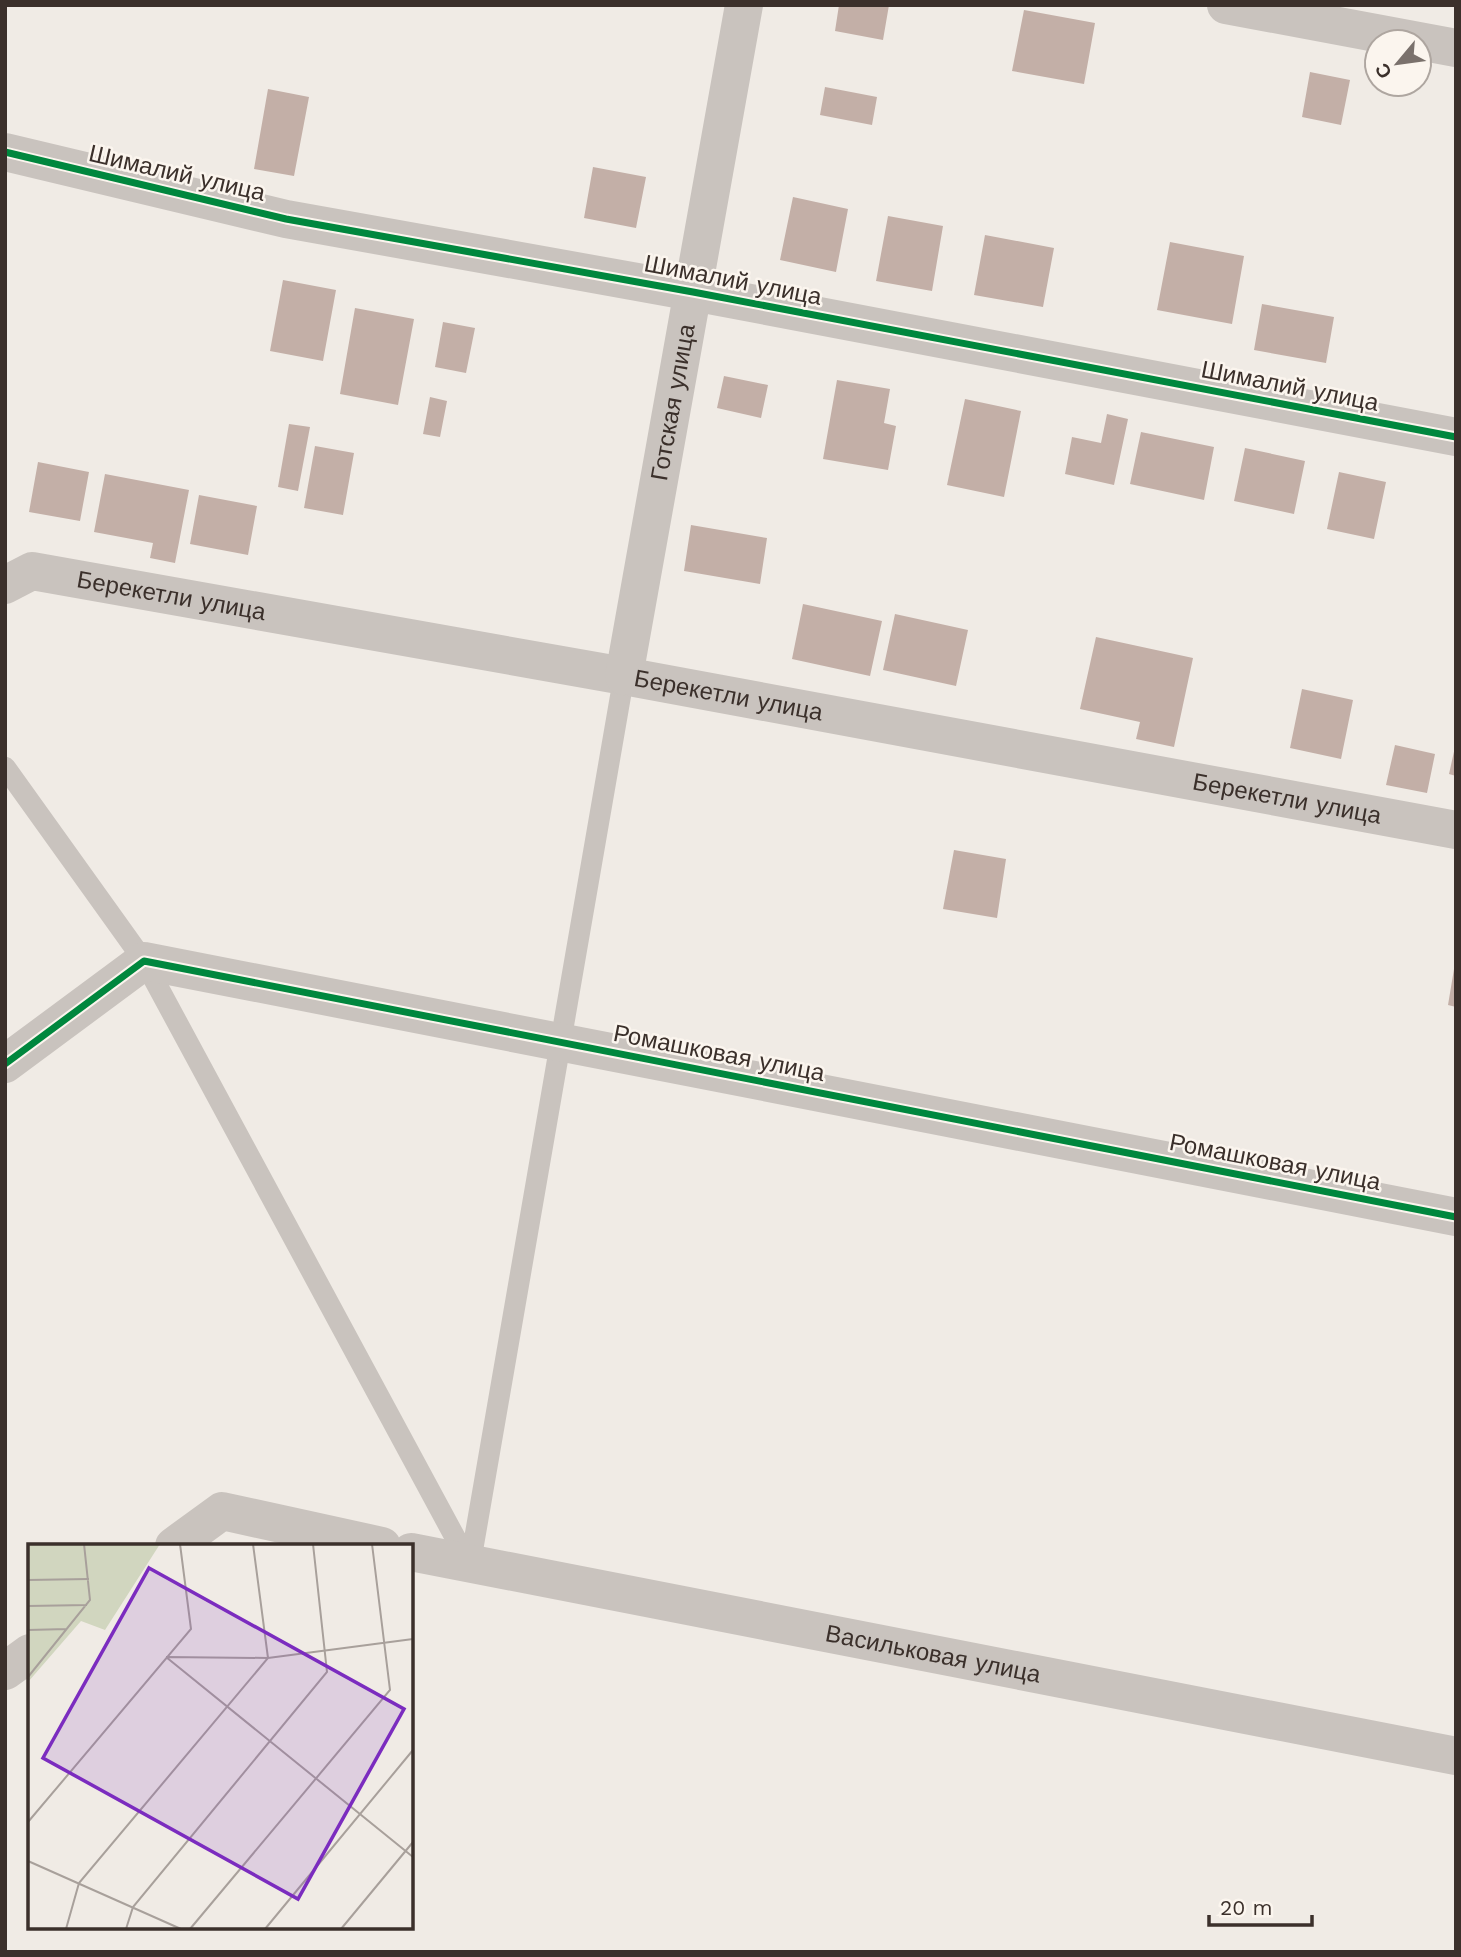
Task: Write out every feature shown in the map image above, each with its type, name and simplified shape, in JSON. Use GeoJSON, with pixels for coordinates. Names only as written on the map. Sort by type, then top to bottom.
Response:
{"type":"FeatureCollection","features":[{"type":"Feature","properties":{"kind":"street","name":"Готская улица"},"geometry":{"type":"LineString","coordinates":[[624,676],[744,5]]}},
{"type":"Feature","properties":{"kind":"street"},"geometry":{"type":"LineString","coordinates":[[1226,5],[1456,48]]}},
{"type":"Feature","properties":{"kind":"street","name":"Шималий улица"},"geometry":{"type":"LineString","coordinates":[[5,152],[286,219],[693,292],[1456,437]]}},
{"type":"Feature","properties":{"kind":"street","name":"Берекетли улица"},"geometry":{"type":"LineString","coordinates":[[5,585],[32,571],[624,676],[1456,830]]}},
{"type":"Feature","properties":{"kind":"street"},"geometry":{"type":"LineString","coordinates":[[5,1064],[144,961]]}},
{"type":"Feature","properties":{"kind":"street","name":"Ромашковая улица"},"geometry":{"type":"LineString","coordinates":[[144,961],[1456,1217]]}},
{"type":"Feature","properties":{"kind":"street"},"geometry":{"type":"LineString","coordinates":[[177,1544],[222,1511],[373,1544]]}},
{"type":"Feature","properties":{"kind":"street","name":"Васильковая улица"},"geometry":{"type":"LineString","coordinates":[[413,1552],[1456,1756]]}},
{"type":"Feature","properties":{"kind":"street"},"geometry":{"type":"LineString","coordinates":[[5,1671],[28,1654]]}},
{"type":"Feature","properties":{"kind":"lane"},"geometry":{"type":"LineString","coordinates":[[470,1565],[624,676]]}},
{"type":"Feature","properties":{"kind":"lane"},"geometry":{"type":"LineString","coordinates":[[5,767],[144,961],[470,1565]]}},
{"type":"Feature","properties":{"kind":"building"},"geometry":{"type":"Polygon","coordinates":[[[839,5],[889,5],[883,40],[835,31],[839,5]]]}},
{"type":"Feature","properties":{"kind":"building"},"geometry":{"type":"Polygon","coordinates":[[[1024,10],[1095,23],[1084,84],[1012,71],[1024,10]]]}},
{"type":"Feature","properties":{"kind":"building"},"geometry":{"type":"Polygon","coordinates":[[[1310,72],[1350,80],[1341,125],[1302,117],[1310,72]]]}},
{"type":"Feature","properties":{"kind":"building"},"geometry":{"type":"Polygon","coordinates":[[[825,87],[877,97],[872,125],[820,115],[825,87]]]}},
{"type":"Feature","properties":{"kind":"building"},"geometry":{"type":"Polygon","coordinates":[[[268,89],[309,97],[294,176],[254,169],[268,89]]]}},
{"type":"Feature","properties":{"kind":"building"},"geometry":{"type":"Polygon","coordinates":[[[593,167],[646,177],[636,228],[584,218],[593,167]]]}},
{"type":"Feature","properties":{"kind":"building"},"geometry":{"type":"Polygon","coordinates":[[[793,197],[848,209],[836,272],[780,260],[793,197]]]}},
{"type":"Feature","properties":{"kind":"building"},"geometry":{"type":"Polygon","coordinates":[[[888,216],[943,226],[932,291],[876,281],[888,216]]]}},
{"type":"Feature","properties":{"kind":"building"},"geometry":{"type":"Polygon","coordinates":[[[985,235],[1054,248],[1043,307],[974,295],[985,235]]]}},
{"type":"Feature","properties":{"kind":"building"},"geometry":{"type":"Polygon","coordinates":[[[1170,242],[1244,256],[1232,324],[1157,310],[1170,242]]]}},
{"type":"Feature","properties":{"kind":"building"},"geometry":{"type":"Polygon","coordinates":[[[283,280],[336,290],[323,361],[270,351],[283,280]]]}},
{"type":"Feature","properties":{"kind":"building"},"geometry":{"type":"Polygon","coordinates":[[[1262,304],[1334,317],[1326,363],[1254,350],[1262,304]]]}},
{"type":"Feature","properties":{"kind":"building"},"geometry":{"type":"Polygon","coordinates":[[[355,308],[414,319],[398,405],[340,394],[355,308]]]}},
{"type":"Feature","properties":{"kind":"building"},"geometry":{"type":"Polygon","coordinates":[[[443,322],[475,328],[466,373],[435,367],[443,322]]]}},
{"type":"Feature","properties":{"kind":"building"},"geometry":{"type":"Polygon","coordinates":[[[724,376],[768,385],[761,418],[717,408],[724,376]]]}},
{"type":"Feature","properties":{"kind":"building"},"geometry":{"type":"Polygon","coordinates":[[[837,380],[890,389],[884,423],[896,426],[888,470],[823,459],[837,380]]]}},
{"type":"Feature","properties":{"kind":"building"},"geometry":{"type":"Polygon","coordinates":[[[430,397],[447,401],[440,437],[423,434],[430,397]]]}},
{"type":"Feature","properties":{"kind":"building"},"geometry":{"type":"Polygon","coordinates":[[[965,399],[1021,411],[1004,497],[947,485],[965,399]]]}},
{"type":"Feature","properties":{"kind":"building"},"geometry":{"type":"Polygon","coordinates":[[[1107,414],[1128,419],[1114,485],[1065,474],[1072,437],[1101,443],[1107,414]]]}},
{"type":"Feature","properties":{"kind":"building"},"geometry":{"type":"Polygon","coordinates":[[[289,424],[310,427],[298,491],[278,487],[289,424]]]}},
{"type":"Feature","properties":{"kind":"building"},"geometry":{"type":"Polygon","coordinates":[[[1141,432],[1214,447],[1204,500],[1130,484],[1141,432]]]}},
{"type":"Feature","properties":{"kind":"building"},"geometry":{"type":"Polygon","coordinates":[[[315,446],[354,453],[343,515],[304,508],[315,446]]]}},
{"type":"Feature","properties":{"kind":"building"},"geometry":{"type":"Polygon","coordinates":[[[1245,448],[1305,461],[1294,514],[1234,501],[1245,448]]]}},
{"type":"Feature","properties":{"kind":"building"},"geometry":{"type":"Polygon","coordinates":[[[38,462],[89,472],[80,521],[29,512],[38,462]]]}},
{"type":"Feature","properties":{"kind":"building"},"geometry":{"type":"Polygon","coordinates":[[[1339,472],[1386,482],[1374,539],[1327,529],[1339,472]]]}},
{"type":"Feature","properties":{"kind":"building"},"geometry":{"type":"Polygon","coordinates":[[[105,474],[189,490],[175,563],[150,558],[153,543],[94,532],[105,474]]]}},
{"type":"Feature","properties":{"kind":"building"},"geometry":{"type":"Polygon","coordinates":[[[199,495],[257,506],[248,555],[190,544],[199,495]]]}},
{"type":"Feature","properties":{"kind":"building"},"geometry":{"type":"Polygon","coordinates":[[[691,525],[767,538],[760,584],[684,571],[691,525]]]}},
{"type":"Feature","properties":{"kind":"building"},"geometry":{"type":"Polygon","coordinates":[[[803,604],[882,621],[870,676],[792,659],[803,604]]]}},
{"type":"Feature","properties":{"kind":"building"},"geometry":{"type":"Polygon","coordinates":[[[895,614],[968,630],[956,686],[883,670],[895,614]]]}},
{"type":"Feature","properties":{"kind":"building"},"geometry":{"type":"Polygon","coordinates":[[[1096,637],[1193,658],[1174,747],[1136,739],[1140,722],[1080,709],[1096,637]]]}},
{"type":"Feature","properties":{"kind":"building"},"geometry":{"type":"Polygon","coordinates":[[[1302,689],[1353,700],[1341,759],[1290,748],[1302,689]]]}},
{"type":"Feature","properties":{"kind":"building"},"geometry":{"type":"Polygon","coordinates":[[[1395,745],[1435,754],[1427,793],[1386,785],[1395,745]]]}},
{"type":"Feature","properties":{"kind":"building"},"geometry":{"type":"Polygon","coordinates":[[[1456,747],[1456,776],[1449,774],[1456,747]]]}},
{"type":"Feature","properties":{"kind":"building"},"geometry":{"type":"Polygon","coordinates":[[[954,850],[1006,859],[997,918],[943,909],[954,850]]]}},
{"type":"Feature","properties":{"kind":"building"},"geometry":{"type":"Polygon","coordinates":[[[1456,969],[1456,1007],[1448,1005],[1456,969]]]}},
{"type":"Feature","properties":{"kind":"cycle path"},"geometry":{"type":"LineString","coordinates":[[5,152],[286,219],[693,292],[1456,437]]}},
{"type":"Feature","properties":{"kind":"cycle path"},"geometry":{"type":"LineString","coordinates":[[5,1064],[144,961],[1456,1217]]}}]}
